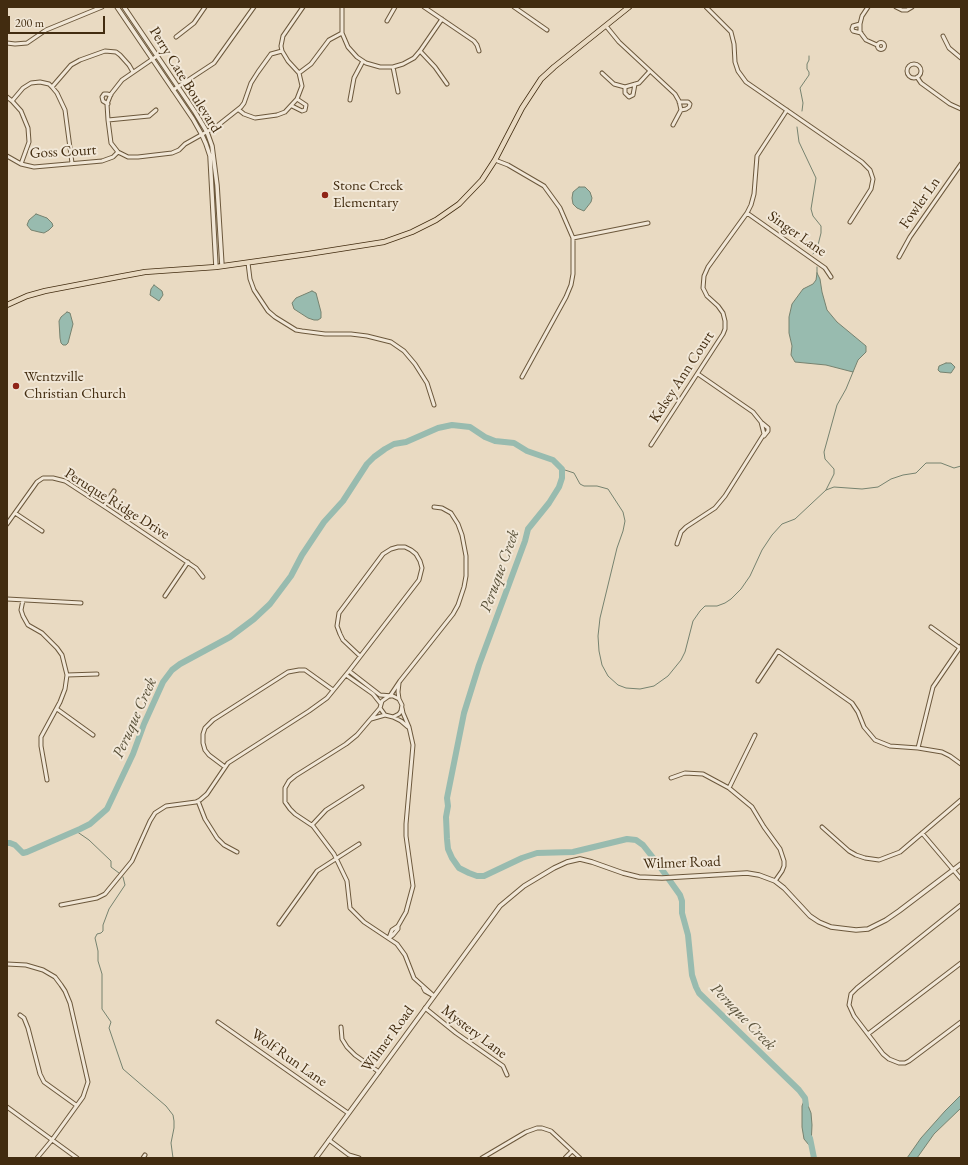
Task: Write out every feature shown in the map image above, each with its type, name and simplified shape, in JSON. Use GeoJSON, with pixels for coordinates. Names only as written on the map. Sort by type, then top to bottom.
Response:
{"type":"FeatureCollection","features":[{"type":"Feature","properties":{"kind":"main road"},"geometry":{"type":"LineString","coordinates":[[7,305],[27,296],[70,285],[145,272],[248,263],[384,242],[412,232],[436,220],[459,204],[482,180],[495,160],[522,108],[541,79],[554,66],[629,7]]}},
{"type":"Feature","properties":{"kind":"street"},"geometry":{"type":"LineString","coordinates":[[7,43],[27,43],[46,30],[102,7]]}},
{"type":"Feature","properties":{"kind":"street","name":"Perry Cate Boulevard"},"geometry":{"type":"LineString","coordinates":[[117,7],[202,134],[210,156],[216,266]]}},
{"type":"Feature","properties":{"kind":"street","name":"Perry Cate Boulevard"},"geometry":{"type":"LineString","coordinates":[[124,7],[207,132],[215,158],[222,266]]}},
{"type":"Feature","properties":{"kind":"street"},"geometry":{"type":"LineString","coordinates":[[176,38],[194,23],[205,7]]}},
{"type":"Feature","properties":{"kind":"street"},"geometry":{"type":"LineString","coordinates":[[173,90],[214,63],[254,7]]}},
{"type":"Feature","properties":{"kind":"street"},"geometry":{"type":"LineString","coordinates":[[239,110],[250,117],[263,118],[283,114],[297,99],[302,86],[299,73],[288,61],[281,46],[284,36],[303,7]]}},
{"type":"Feature","properties":{"kind":"street"},"geometry":{"type":"LineString","coordinates":[[342,7],[342,33],[348,47],[363,61],[380,67],[393,67],[414,58],[442,19]]}},
{"type":"Feature","properties":{"kind":"street"},"geometry":{"type":"LineString","coordinates":[[387,21],[395,7]]}},
{"type":"Feature","properties":{"kind":"street"},"geometry":{"type":"LineString","coordinates":[[424,7],[478,44],[479,51]]}},
{"type":"Feature","properties":{"kind":"street"},"geometry":{"type":"LineString","coordinates":[[514,7],[547,30]]}},
{"type":"Feature","properties":{"kind":"street"},"geometry":{"type":"LineString","coordinates":[[519,11],[522,7]]}},
{"type":"Feature","properties":{"kind":"street"},"geometry":{"type":"LineString","coordinates":[[706,7],[731,32],[734,44],[735,62],[741,77],[746,82],[862,162],[870,170],[873,179],[871,189],[850,222]]}},
{"type":"Feature","properties":{"kind":"street"},"geometry":{"type":"LineString","coordinates":[[868,7],[862,16],[860,24],[861,33],[866,40],[877,45]]}},
{"type":"Feature","properties":{"kind":"street"},"geometry":{"type":"LineString","coordinates":[[896,7],[902,10],[912,7]]}},
{"type":"Feature","properties":{"kind":"street"},"geometry":{"type":"LineString","coordinates":[[860,24],[853,26],[852,29],[853,32],[861,33]]}},
{"type":"Feature","properties":{"kind":"street"},"geometry":{"type":"LineString","coordinates":[[606,26],[619,42],[675,94],[681,110],[673,125]]}},
{"type":"Feature","properties":{"kind":"street"},"geometry":{"type":"LineString","coordinates":[[299,73],[311,64],[329,40],[342,33]]}},
{"type":"Feature","properties":{"kind":"street"},"geometry":{"type":"LineString","coordinates":[[943,36],[949,48],[961,58]]}},
{"type":"Feature","properties":{"kind":"street"},"geometry":{"type":"LineString","coordinates":[[157,56],[122,80],[111,95],[108,104],[108,120],[111,143],[118,152],[124,155],[133,157],[166,155],[176,152],[185,144],[207,132],[239,110],[244,103],[251,83],[258,72],[271,54],[282,50]]}},
{"type":"Feature","properties":{"kind":"street"},"geometry":{"type":"LineString","coordinates":[[52,87],[70,65],[105,51],[116,52],[120,55],[133,72]]}},
{"type":"Feature","properties":{"kind":"street"},"geometry":{"type":"LineString","coordinates":[[420,51],[435,67],[447,84]]}},
{"type":"Feature","properties":{"kind":"street"},"geometry":{"type":"LineString","coordinates":[[350,100],[354,78],[363,61]]}},
{"type":"Feature","properties":{"kind":"street"},"geometry":{"type":"LineString","coordinates":[[911,65],[917,65],[920,68],[920,72],[917,76],[912,77],[908,73],[908,68],[911,65]]}},
{"type":"Feature","properties":{"kind":"street"},"geometry":{"type":"LineString","coordinates":[[393,67],[398,92]]}},
{"type":"Feature","properties":{"kind":"street"},"geometry":{"type":"LineString","coordinates":[[602,73],[614,84],[625,87],[639,83],[650,71]]}},
{"type":"Feature","properties":{"kind":"street"},"geometry":{"type":"LineString","coordinates":[[917,76],[920,82],[927,88],[950,104],[961,109]]}},
{"type":"Feature","properties":{"kind":"street"},"geometry":{"type":"LineString","coordinates":[[12,100],[23,88],[31,83],[40,82],[49,84],[52,87],[57,93],[65,110],[72,163]]}},
{"type":"Feature","properties":{"kind":"street"},"geometry":{"type":"LineString","coordinates":[[625,87],[625,93],[629,98],[633,95],[635,84]]}},
{"type":"Feature","properties":{"kind":"street"},"geometry":{"type":"LineString","coordinates":[[108,104],[103,101],[102,97],[104,94],[111,95]]}},
{"type":"Feature","properties":{"kind":"street"},"geometry":{"type":"LineString","coordinates":[[7,97],[12,100],[22,111],[28,128],[28,142],[21,164]]}},
{"type":"Feature","properties":{"kind":"street"},"geometry":{"type":"LineString","coordinates":[[292,106],[302,111],[305,110],[306,105],[297,99]]}},
{"type":"Feature","properties":{"kind":"street"},"geometry":{"type":"LineString","coordinates":[[679,102],[688,102],[690,104],[689,107],[681,110]]}},
{"type":"Feature","properties":{"kind":"street"},"geometry":{"type":"LineString","coordinates":[[108,120],[149,116],[156,110]]}},
{"type":"Feature","properties":{"kind":"street","name":"Kelsey Ann Court"},"geometry":{"type":"LineString","coordinates":[[652,445],[721,338],[725,329],[723,313],[707,296],[703,288],[704,276],[708,268],[747,213],[753,200],[757,156],[787,110]]}},
{"type":"Feature","properties":{"kind":"street","name":"Goss Court"},"geometry":{"type":"LineString","coordinates":[[7,156],[21,164],[34,167],[109,160],[118,152]]}},
{"type":"Feature","properties":{"kind":"street"},"geometry":{"type":"LineString","coordinates":[[495,160],[508,165],[544,186],[560,208],[573,238],[573,269],[571,285],[566,297],[522,377]]}},
{"type":"Feature","properties":{"kind":"street","name":"Fowler Ln"},"geometry":{"type":"LineString","coordinates":[[899,257],[910,237],[961,164]]}},
{"type":"Feature","properties":{"kind":"street","name":"Singer Lane"},"geometry":{"type":"LineString","coordinates":[[747,213],[825,268],[831,277]]}},
{"type":"Feature","properties":{"kind":"street"},"geometry":{"type":"LineString","coordinates":[[573,238],[648,223]]}},
{"type":"Feature","properties":{"kind":"street"},"geometry":{"type":"LineString","coordinates":[[248,263],[250,279],[254,290],[268,311],[275,317],[296,330],[325,334],[351,334],[391,342],[404,351],[415,364],[427,382],[434,405]]}},
{"type":"Feature","properties":{"kind":"street"},"geometry":{"type":"LineString","coordinates":[[677,544],[682,532],[686,528],[715,508],[725,496],[762,437],[764,431],[762,423],[746,407],[698,374]]}},
{"type":"Feature","properties":{"kind":"street","name":"Peruque Ridge Drive"},"geometry":{"type":"LineString","coordinates":[[7,524],[31,489],[43,478],[53,478],[65,481],[188,562],[204,577]]}},
{"type":"Feature","properties":{"kind":"street"},"geometry":{"type":"LineString","coordinates":[[104,506],[114,491]]}},
{"type":"Feature","properties":{"kind":"street"},"geometry":{"type":"LineString","coordinates":[[434,507],[442,508],[451,513],[458,524],[462,535],[466,556],[466,576],[458,605],[453,614],[400,681],[390,696],[384,698],[380,708],[358,735],[295,776],[289,781],[285,788],[285,802],[290,809],[312,825],[334,854],[347,881],[350,908],[364,922],[389,938],[400,948],[405,955],[414,978],[434,996]]}},
{"type":"Feature","properties":{"kind":"street"},"geometry":{"type":"LineString","coordinates":[[15,513],[42,531]]}},
{"type":"Feature","properties":{"kind":"street"},"geometry":{"type":"LineString","coordinates":[[61,905],[97,898],[105,894],[132,861],[155,813],[166,806],[198,801],[207,794],[225,767],[237,756],[327,698],[346,675],[419,580],[422,568],[420,561],[416,554],[405,547],[391,549],[383,554],[338,613],[337,626],[343,640],[360,656]]}},
{"type":"Feature","properties":{"kind":"street"},"geometry":{"type":"LineString","coordinates":[[166,596],[188,562]]}},
{"type":"Feature","properties":{"kind":"street"},"geometry":{"type":"LineString","coordinates":[[7,599],[81,603]]}},
{"type":"Feature","properties":{"kind":"street"},"geometry":{"type":"LineString","coordinates":[[23,600],[21,610],[28,625],[42,633],[58,648],[62,655],[67,675],[65,689],[57,709],[41,737],[41,746],[47,780]]}},
{"type":"Feature","properties":{"kind":"street"},"geometry":{"type":"LineString","coordinates":[[918,748],[933,687],[960,647],[931,627]]}},
{"type":"Feature","properties":{"kind":"street"},"geometry":{"type":"LineString","coordinates":[[758,681],[778,651],[852,703],[858,712],[864,727],[875,740],[890,746],[918,748],[942,752],[961,764]]}},
{"type":"Feature","properties":{"kind":"street"},"geometry":{"type":"LineString","coordinates":[[225,767],[205,750],[203,744],[203,734],[213,720],[288,672],[305,670],[333,690]]}},
{"type":"Feature","properties":{"kind":"street"},"geometry":{"type":"LineString","coordinates":[[349,671],[380,695],[396,697],[399,699]]}},
{"type":"Feature","properties":{"kind":"street"},"geometry":{"type":"LineString","coordinates":[[67,675],[97,674]]}},
{"type":"Feature","properties":{"kind":"street"},"geometry":{"type":"LineString","coordinates":[[346,675],[373,694],[381,704]]}},
{"type":"Feature","properties":{"kind":"street"},"geometry":{"type":"LineString","coordinates":[[389,938],[394,927],[398,926],[406,912],[413,886],[406,836],[413,745],[409,727],[399,699],[398,692],[400,681]]}},
{"type":"Feature","properties":{"kind":"street"},"geometry":{"type":"LineString","coordinates":[[380,708],[385,715]]}},
{"type":"Feature","properties":{"kind":"street"},"geometry":{"type":"LineString","coordinates":[[393,717],[399,714],[402,708]]}},
{"type":"Feature","properties":{"kind":"street"},"geometry":{"type":"LineString","coordinates":[[57,709],[93,735]]}},
{"type":"Feature","properties":{"kind":"street"},"geometry":{"type":"LineString","coordinates":[[371,719],[385,715],[401,721],[409,727]]}},
{"type":"Feature","properties":{"kind":"street"},"geometry":{"type":"LineString","coordinates":[[729,788],[755,734]]}},
{"type":"Feature","properties":{"kind":"street"},"geometry":{"type":"LineString","coordinates":[[671,778],[685,773],[703,774],[729,788],[754,808],[764,827],[780,849],[784,861],[784,866],[775,881]]}},
{"type":"Feature","properties":{"kind":"street"},"geometry":{"type":"LineString","coordinates":[[312,825],[326,810],[362,787]]}},
{"type":"Feature","properties":{"kind":"street"},"geometry":{"type":"LineString","coordinates":[[822,827],[849,851],[856,855],[880,860],[900,852],[961,800]]}},
{"type":"Feature","properties":{"kind":"street"},"geometry":{"type":"LineString","coordinates":[[198,801],[205,819],[217,838],[224,845],[237,852]]}},
{"type":"Feature","properties":{"kind":"street"},"geometry":{"type":"LineString","coordinates":[[922,833],[961,879]]}},
{"type":"Feature","properties":{"kind":"street"},"geometry":{"type":"LineString","coordinates":[[279,924],[317,871],[359,844]]}},
{"type":"Feature","properties":{"kind":"street","name":"Wilmer Road"},"geometry":{"type":"LineString","coordinates":[[316,1158],[348,1112],[500,906],[524,886],[542,874],[567,862],[580,859],[631,875],[662,878],[747,873],[759,875],[775,881],[784,888],[810,916],[819,922],[844,930],[868,929],[886,920],[961,864]]}},
{"type":"Feature","properties":{"kind":"street"},"geometry":{"type":"LineString","coordinates":[[961,905],[853,991],[850,998],[850,1008],[854,1016],[886,1057],[894,1062],[902,1063],[909,1060],[961,1022]]}},
{"type":"Feature","properties":{"kind":"street"},"geometry":{"type":"LineString","coordinates":[[868,1034],[961,963]]}},
{"type":"Feature","properties":{"kind":"street"},"geometry":{"type":"LineString","coordinates":[[7,964],[26,965],[48,972],[55,977],[65,991],[70,1004],[88,1082],[76,1105],[52,1140],[37,1158]]}},
{"type":"Feature","properties":{"kind":"street"},"geometry":{"type":"LineString","coordinates":[[958,966],[961,971]]}},
{"type":"Feature","properties":{"kind":"street","name":"Mystery Lane"},"geometry":{"type":"LineString","coordinates":[[425,1008],[456,1033],[503,1066],[507,1075]]}},
{"type":"Feature","properties":{"kind":"street"},"geometry":{"type":"LineString","coordinates":[[20,1016],[24,1018],[28,1028],[40,1074],[44,1082],[76,1105]]}},
{"type":"Feature","properties":{"kind":"street","name":"Wolf Run Lane"},"geometry":{"type":"LineString","coordinates":[[218,1022],[348,1112]]}},
{"type":"Feature","properties":{"kind":"street"},"geometry":{"type":"LineString","coordinates":[[340,1027],[342,1039],[347,1047],[355,1055],[379,1072]]}},
{"type":"Feature","properties":{"kind":"street"},"geometry":{"type":"LineString","coordinates":[[7,1107],[77,1158]]}},
{"type":"Feature","properties":{"kind":"street"},"geometry":{"type":"LineString","coordinates":[[482,1158],[526,1132],[537,1128],[551,1131],[580,1158]]}},
{"type":"Feature","properties":{"kind":"street"},"geometry":{"type":"LineString","coordinates":[[329,1140],[349,1155],[359,1158]]}},
{"type":"Feature","properties":{"kind":"street"},"geometry":{"type":"LineString","coordinates":[[565,1158],[572,1151]]}},
{"type":"Feature","properties":{"kind":"water"},"geometry":{"type":"Polygon","coordinates":[[[579,187],[585,187],[590,192],[592,198],[591,202],[584,211],[577,208],[573,204],[573,192],[579,187]]]}},
{"type":"Feature","properties":{"kind":"water"},"geometry":{"type":"Polygon","coordinates":[[[36,214],[47,218],[53,226],[44,233],[31,230],[27,225],[29,220],[36,214]]]}},
{"type":"Feature","properties":{"kind":"water"},"geometry":{"type":"Polygon","coordinates":[[[817,273],[820,279],[827,310],[837,322],[866,346],[866,352],[858,360],[853,372],[826,365],[795,362],[791,355],[792,346],[789,333],[789,317],[792,304],[803,289],[813,284],[816,280],[817,273]]]}},
{"type":"Feature","properties":{"kind":"water"},"geometry":{"type":"Polygon","coordinates":[[[154,285],[162,291],[163,295],[159,301],[150,295],[151,289],[154,285]]]}},
{"type":"Feature","properties":{"kind":"water"},"geometry":{"type":"Polygon","coordinates":[[[312,291],[316,293],[321,312],[321,318],[318,320],[308,318],[294,309],[292,303],[296,298],[312,291]]]}},
{"type":"Feature","properties":{"kind":"water"},"geometry":{"type":"Polygon","coordinates":[[[67,312],[70,313],[73,324],[68,343],[63,345],[60,338],[59,321],[67,312]]]}},
{"type":"Feature","properties":{"kind":"water"},"geometry":{"type":"Polygon","coordinates":[[[946,363],[951,363],[955,367],[951,373],[940,372],[938,370],[939,366],[946,363]]]}},
{"type":"Feature","properties":{"kind":"water"},"geometry":{"type":"Polygon","coordinates":[[[961,1095],[961,1108],[934,1134],[917,1158],[907,1158],[921,1138],[961,1095]]]}},
{"type":"Feature","properties":{"kind":"water"},"geometry":{"type":"Polygon","coordinates":[[[805,1098],[811,1113],[811,1146],[804,1139],[802,1127],[802,1106],[805,1098]]]}},
{"type":"Feature","properties":{"kind":"waterway"},"geometry":{"type":"LineString","coordinates":[[802,111],[803,103],[800,88],[809,75],[807,69],[809,56]]}},
{"type":"Feature","properties":{"kind":"waterway"},"geometry":{"type":"LineString","coordinates":[[797,127],[799,142],[816,178],[811,209],[813,216],[821,226],[821,233],[817,249],[813,254]]}},
{"type":"Feature","properties":{"kind":"waterway"},"geometry":{"type":"LineString","coordinates":[[817,267],[817,273]]}},
{"type":"Feature","properties":{"kind":"waterway"},"geometry":{"type":"LineString","coordinates":[[826,490],[834,474],[834,469],[825,459],[824,452],[837,405],[853,372]]}},
{"type":"Feature","properties":{"kind":"waterway","name":"Peruque Creek"},"geometry":{"type":"LineString","coordinates":[[7,843],[15,845],[23,853],[27,852],[90,824],[107,809],[133,754],[144,724],[163,682],[172,670],[180,664],[230,637],[254,619],[270,604],[291,576],[302,555],[324,522],[343,501],[367,464],[374,457],[394,444],[406,442],[438,428],[452,425],[470,427],[485,437],[495,441],[514,443],[527,451],[553,460],[562,469],[562,478],[559,487],[549,503],[528,529],[525,541],[479,665],[464,713],[447,798],[447,839],[448,849],[452,858],[459,868],[477,876],[484,876],[522,858],[537,853],[573,852],[627,839],[636,840],[643,845],[680,895],[682,901],[682,913],[688,935],[692,975],[699,993],[799,1090],[805,1098],[806,1105]]}},
{"type":"Feature","properties":{"kind":"waterway"},"geometry":{"type":"LineString","coordinates":[[562,469],[574,473],[580,484],[584,486],[597,486],[608,489],[623,512],[625,521],[623,531],[617,548],[600,618],[598,636],[599,651],[602,665],[608,676],[618,685],[626,688],[640,689],[654,686],[668,676],[681,660],[685,652],[693,621],[700,611],[705,606],[717,606],[731,599],[741,589],[750,576],[762,550],[772,535],[782,524],[795,519],[826,490],[834,487],[862,489],[878,487],[891,479],[916,473],[926,463],[941,463],[954,468],[961,466]]}},
{"type":"Feature","properties":{"kind":"waterway"},"geometry":{"type":"LineString","coordinates":[[76,831],[89,840],[111,861],[111,867],[119,873]]}},
{"type":"Feature","properties":{"kind":"waterway"},"geometry":{"type":"LineString","coordinates":[[123,877],[125,885],[109,909],[103,925],[103,931],[97,934],[95,938],[98,951],[98,961],[102,974],[102,1009],[111,1022],[109,1028],[123,1069],[166,1106],[173,1115],[174,1128],[171,1143],[173,1158]]}},
{"type":"Feature","properties":{"kind":"waterway","name":"Peruque Creek"},"geometry":{"type":"LineString","coordinates":[[810,1138],[814,1158]]}},
{"type":"Feature","properties":{"kind":"place","name":"Stone Creek Elementary"},"geometry":{"type":"Point","coordinates":[325,195]}},
{"type":"Feature","properties":{"kind":"place","name":"Wentzville Christian Church"},"geometry":{"type":"Point","coordinates":[16,386]}}]}
